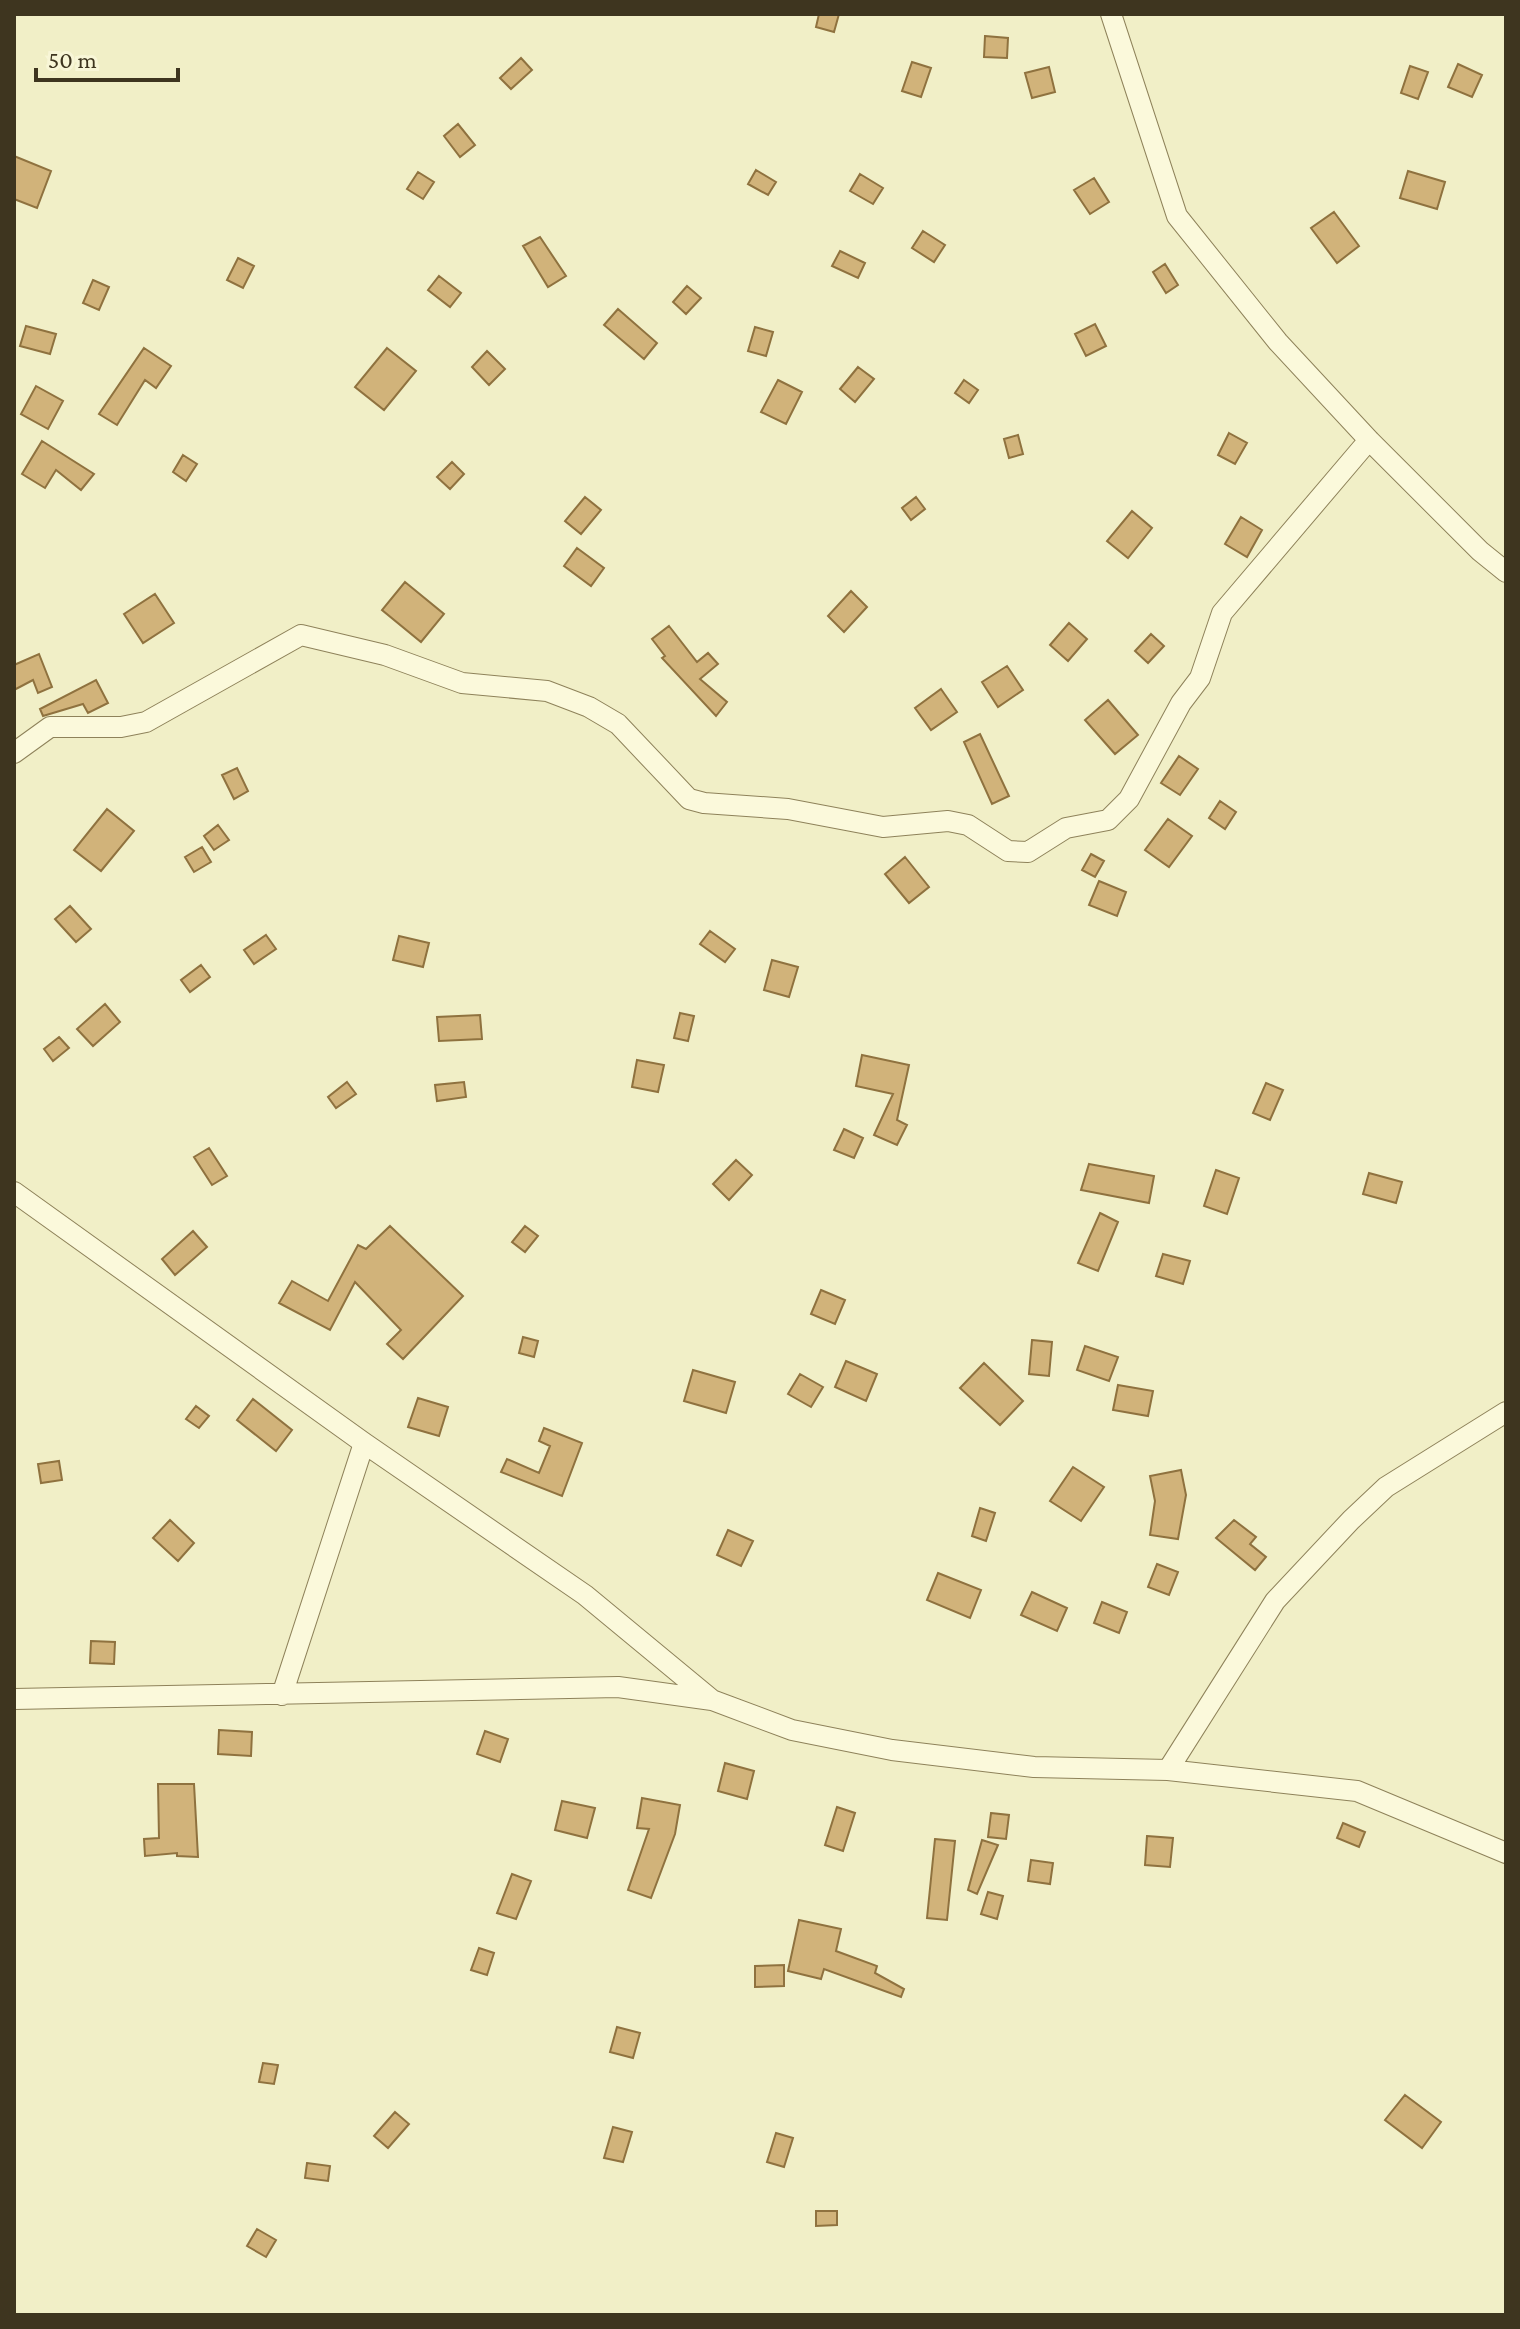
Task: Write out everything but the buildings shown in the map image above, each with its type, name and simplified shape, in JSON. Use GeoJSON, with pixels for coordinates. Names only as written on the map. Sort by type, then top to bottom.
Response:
{"type":"FeatureCollection","features":[{"type":"Feature","properties":{"kind":"street"},"geometry":{"type":"LineString","coordinates":[[1111,14],[1177,216],[1278,342],[1369,440],[1480,551],[1506,572]]}},
{"type":"Feature","properties":{"kind":"street"},"geometry":{"type":"LineString","coordinates":[[14,753],[50,727],[121,727],[146,722],[301,635],[385,655],[462,683],[547,691],[589,707],[618,724],[689,799],[704,803],[788,809],[883,827],[948,821],[968,825],[1008,851],[1028,852],[1066,828],[1108,820],[1129,799],[1181,703],[1200,678],[1222,613],[1369,440]]}},
{"type":"Feature","properties":{"kind":"street"},"geometry":{"type":"LineString","coordinates":[[14,1192],[364,1443],[585,1595],[712,1700]]}},
{"type":"Feature","properties":{"kind":"street"},"geometry":{"type":"LineString","coordinates":[[1168,1770],[1275,1601],[1351,1520],[1399,1479],[1506,1412]]}},
{"type":"Feature","properties":{"kind":"street"},"geometry":{"type":"LineString","coordinates":[[282,1695],[364,1443]]}},
{"type":"Feature","properties":{"kind":"street"},"geometry":{"type":"LineString","coordinates":[[14,1699],[618,1687],[712,1700],[792,1730],[892,1750],[1034,1767],[1168,1770],[1357,1791],[1506,1853]]}}]}
